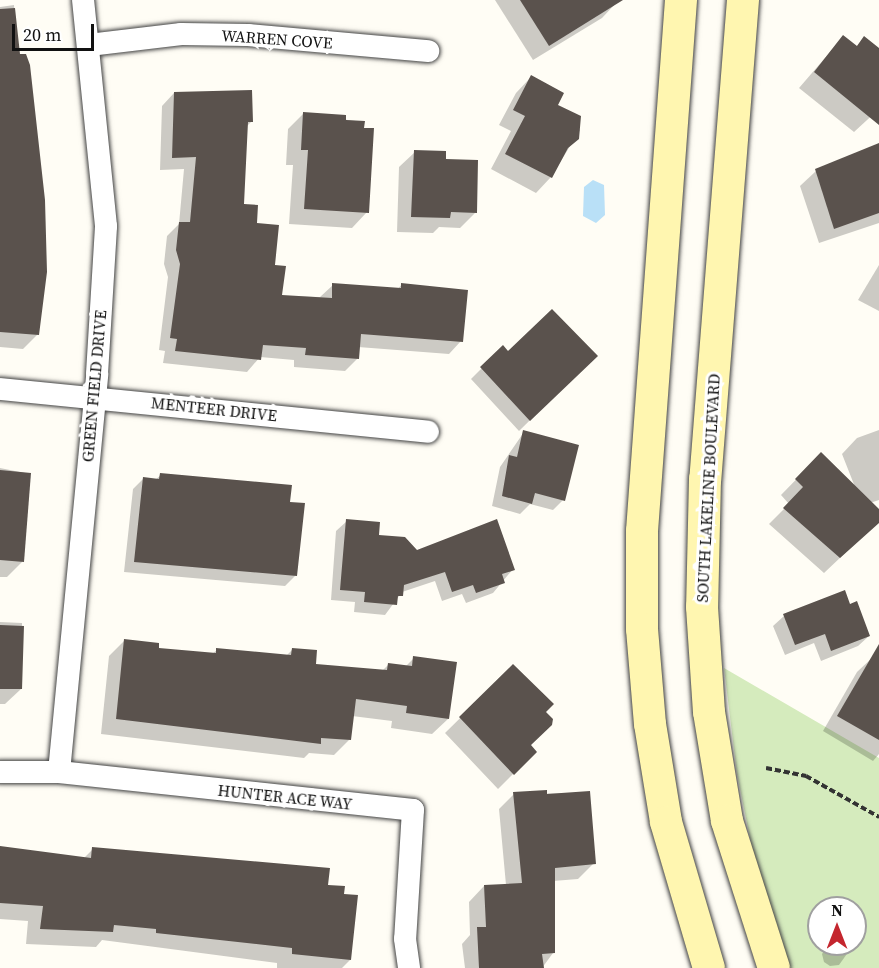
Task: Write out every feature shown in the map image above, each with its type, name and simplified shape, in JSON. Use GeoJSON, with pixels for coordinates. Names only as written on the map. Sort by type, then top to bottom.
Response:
{"type":"FeatureCollection","features":[{"type":"Feature","properties":{"kind":"main road"},"geometry":{"type":"LineString","coordinates":[[681,0],[642,531],[642,629],[650,724],[666,822],[709,968]]}},
{"type":"Feature","properties":{"kind":"main road","name":"SOUTH LAKELINE BOULEVARD"},"geometry":{"type":"LineString","coordinates":[[743,0],[705,479],[702,607],[709,712],[727,821],[774,968]]}},
{"type":"Feature","properties":{"kind":"street","name":"GREEN FIELD DRIVE"},"geometry":{"type":"LineString","coordinates":[[58,772],[93,398],[106,226],[90,45],[83,0]]}},
{"type":"Feature","properties":{"kind":"street","name":"WARREN COVE"},"geometry":{"type":"LineString","coordinates":[[90,45],[181,34],[248,35],[428,51]]}},
{"type":"Feature","properties":{"kind":"street","name":"MENTEER DRIVE"},"geometry":{"type":"LineString","coordinates":[[0,389],[428,432]]}},
{"type":"Feature","properties":{"kind":"street","name":"HUNTER ACE WAY"},"geometry":{"type":"LineString","coordinates":[[0,772],[58,772],[413,810],[405,939],[409,968]]}},
{"type":"Feature","properties":{"kind":"path"},"geometry":{"type":"LineString","coordinates":[[766,768],[806,776],[879,817]]}},
{"type":"Feature","properties":{"kind":"green space"},"geometry":{"type":"Polygon","coordinates":[[[724,668],[879,758],[879,968],[790,968],[754,858],[737,774],[724,668]]]}},
{"type":"Feature","properties":{"kind":"water"},"geometry":{"type":"Polygon","coordinates":[[[593,180],[604,185],[605,215],[596,223],[583,216],[584,187],[593,180]]]}},
{"type":"Feature","properties":{"kind":"building"},"geometry":{"type":"Polygon","coordinates":[[[520,0],[623,0],[549,46],[520,0]]]}},
{"type":"Feature","properties":{"kind":"building"},"geometry":{"type":"Polygon","coordinates":[[[15,8],[20,54],[26,54],[30,65],[45,200],[47,272],[39,335],[0,332],[0,9],[15,8]]]}},
{"type":"Feature","properties":{"kind":"building"},"geometry":{"type":"Polygon","coordinates":[[[843,35],[857,46],[864,36],[879,48],[879,125],[814,72],[843,35]]]}},
{"type":"Feature","properties":{"kind":"building"},"geometry":{"type":"Polygon","coordinates":[[[531,75],[564,93],[558,105],[581,116],[579,139],[568,148],[552,178],[505,154],[525,116],[513,110],[531,75]]]}},
{"type":"Feature","properties":{"kind":"building"},"geometry":{"type":"Polygon","coordinates":[[[252,90],[253,122],[248,122],[244,204],[258,205],[257,223],[279,225],[275,265],[286,266],[282,295],[332,298],[332,283],[401,288],[401,283],[468,290],[463,342],[361,334],[359,359],[305,355],[306,348],[263,345],[261,360],[175,351],[177,339],[170,338],[180,264],[176,250],[179,222],[190,222],[196,157],[172,158],[174,92],[252,90]]]}},
{"type":"Feature","properties":{"kind":"building"},"geometry":{"type":"Polygon","coordinates":[[[303,112],[346,115],[346,120],[365,121],[364,128],[374,128],[369,213],[304,209],[308,150],[301,150],[303,112]]]}},
{"type":"Feature","properties":{"kind":"building"},"geometry":{"type":"Polygon","coordinates":[[[879,143],[879,213],[834,229],[815,169],[879,143]]]}},
{"type":"Feature","properties":{"kind":"building"},"geometry":{"type":"Polygon","coordinates":[[[414,150],[446,151],[446,159],[478,160],[477,213],[451,212],[450,218],[411,217],[414,150]]]}},
{"type":"Feature","properties":{"kind":"building"},"geometry":{"type":"Polygon","coordinates":[[[552,309],[598,356],[530,421],[480,367],[503,345],[508,351],[552,309]]]}},
{"type":"Feature","properties":{"kind":"building"},"geometry":{"type":"Polygon","coordinates":[[[523,430],[579,445],[565,501],[535,493],[532,504],[502,496],[509,455],[517,457],[523,430]]]}},
{"type":"Feature","properties":{"kind":"building"},"geometry":{"type":"Polygon","coordinates":[[[821,452],[879,509],[879,523],[840,558],[783,508],[803,487],[795,479],[821,452]]]}},
{"type":"Feature","properties":{"kind":"building"},"geometry":{"type":"Polygon","coordinates":[[[0,470],[31,473],[24,562],[0,560],[0,470]]]}},
{"type":"Feature","properties":{"kind":"building"},"geometry":{"type":"Polygon","coordinates":[[[160,473],[292,485],[290,502],[305,503],[297,576],[134,562],[143,477],[159,479],[160,473]]]}},
{"type":"Feature","properties":{"kind":"building"},"geometry":{"type":"Polygon","coordinates":[[[346,519],[380,522],[379,535],[405,537],[417,550],[497,519],[515,570],[502,574],[505,583],[476,593],[473,585],[452,592],[445,572],[404,585],[403,596],[398,596],[397,605],[364,602],[365,592],[340,590],[346,519]]]}},
{"type":"Feature","properties":{"kind":"building"},"geometry":{"type":"Polygon","coordinates":[[[845,590],[850,604],[857,601],[870,636],[831,651],[825,634],[795,645],[783,614],[845,590]]]}},
{"type":"Feature","properties":{"kind":"building"},"geometry":{"type":"Polygon","coordinates":[[[0,625],[24,626],[22,689],[0,689],[0,625]]]}},
{"type":"Feature","properties":{"kind":"building"},"geometry":{"type":"Polygon","coordinates":[[[124,639],[159,643],[159,648],[216,653],[216,648],[291,655],[292,648],[317,650],[316,664],[387,670],[388,663],[412,666],[413,656],[457,662],[449,719],[406,713],[407,706],[356,699],[351,740],[321,738],[321,744],[116,719],[124,639]]]}},
{"type":"Feature","properties":{"kind":"building"},"geometry":{"type":"Polygon","coordinates":[[[879,644],[879,740],[837,716],[879,644]]]}},
{"type":"Feature","properties":{"kind":"building"},"geometry":{"type":"Polygon","coordinates":[[[513,664],[554,704],[546,712],[553,719],[552,725],[531,745],[537,752],[514,775],[459,717],[513,664]]]}},
{"type":"Feature","properties":{"kind":"building"},"geometry":{"type":"Polygon","coordinates":[[[547,790],[547,794],[590,791],[596,864],[555,868],[555,953],[542,954],[544,968],[479,968],[477,927],[486,927],[484,885],[522,883],[513,792],[547,790]]]}},
{"type":"Feature","properties":{"kind":"building"},"geometry":{"type":"Polygon","coordinates":[[[0,846],[91,858],[92,847],[330,868],[328,885],[345,886],[344,894],[358,895],[351,960],[292,954],[292,948],[156,933],[156,929],[114,925],[113,932],[40,929],[43,906],[0,903],[0,846]]]}}]}
